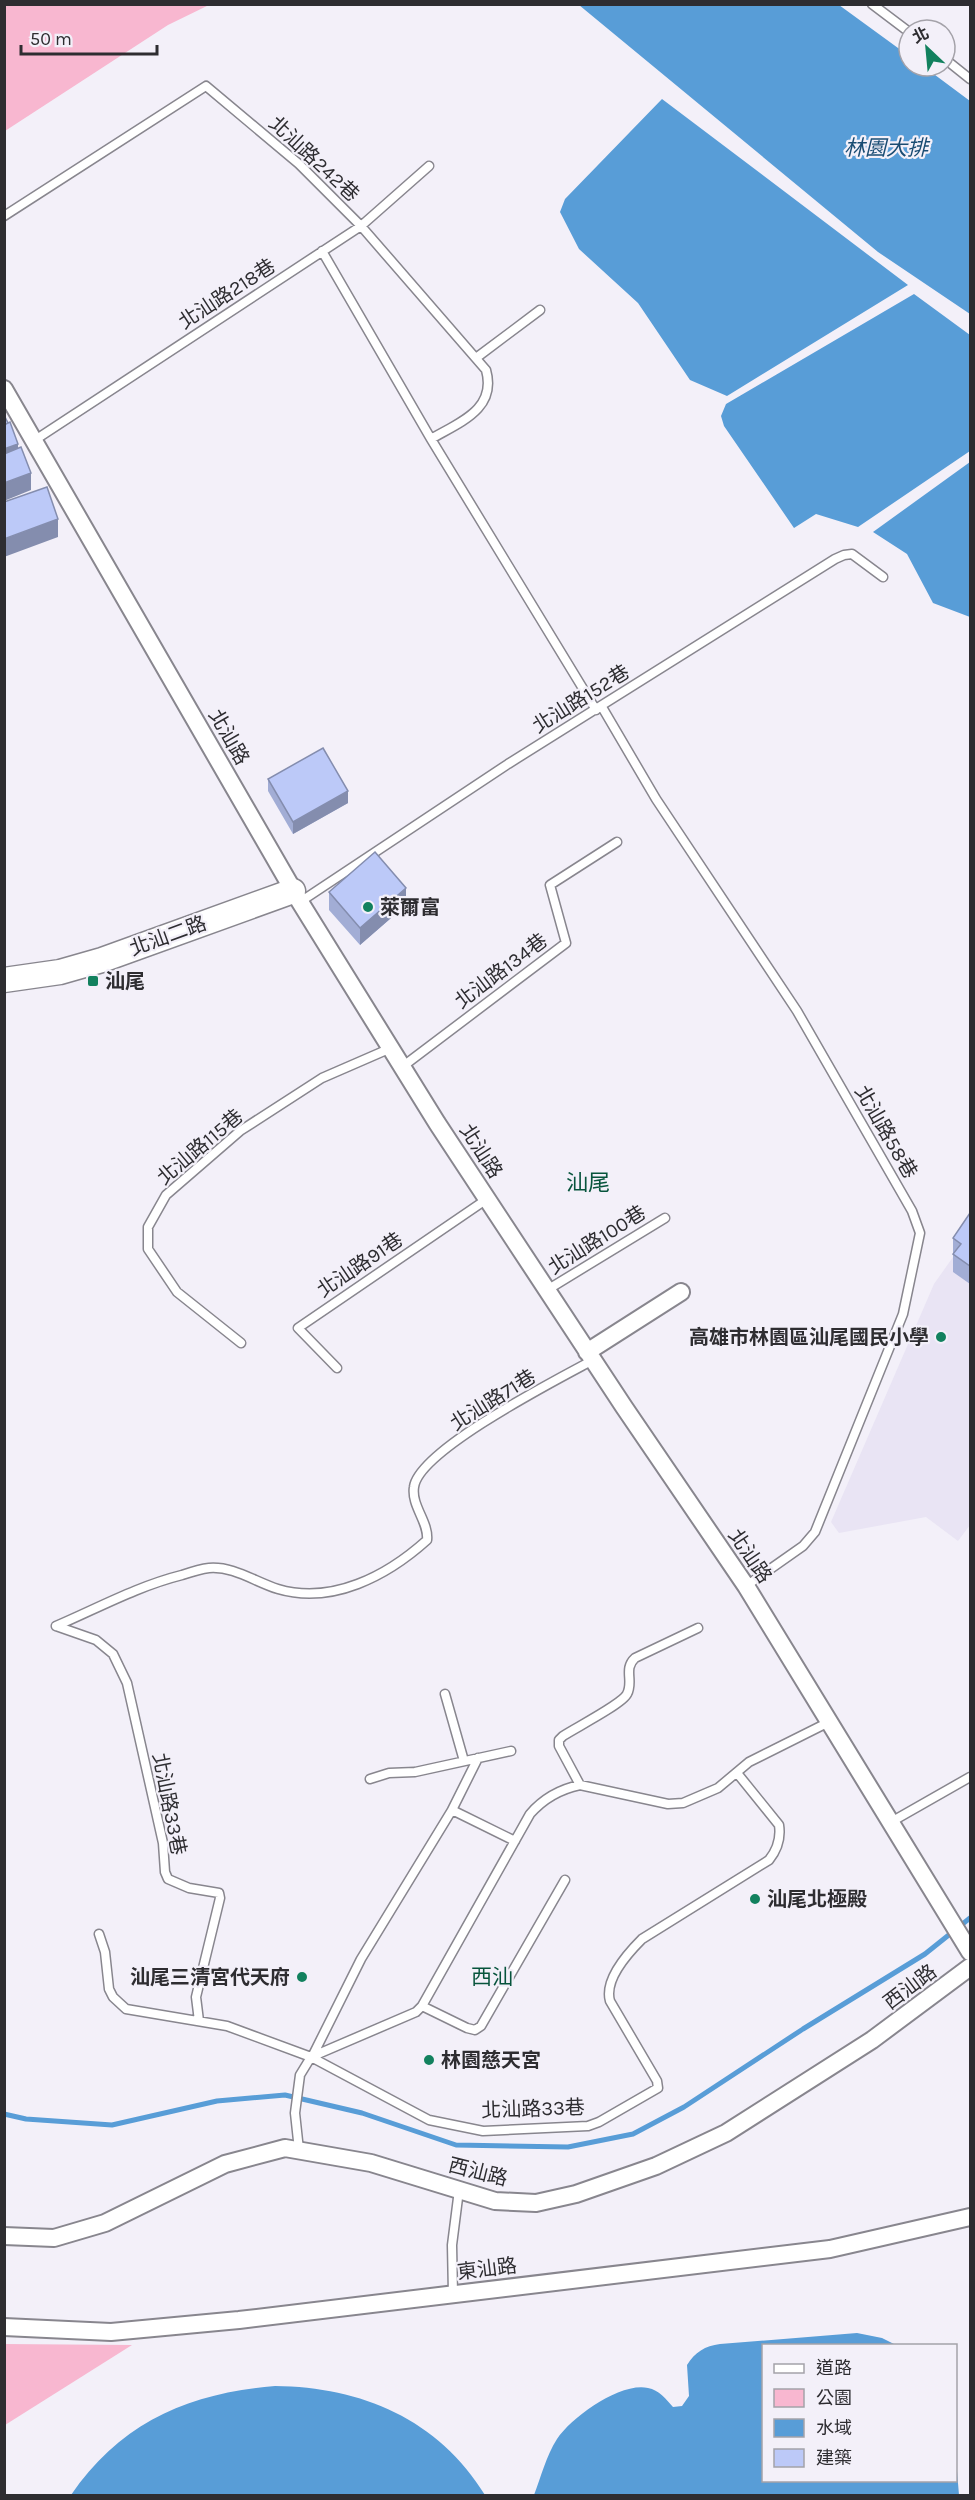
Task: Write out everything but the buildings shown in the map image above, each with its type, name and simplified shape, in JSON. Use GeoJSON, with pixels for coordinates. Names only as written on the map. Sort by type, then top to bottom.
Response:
{"type":"FeatureCollection","features":[{"type":"Feature","properties":{"kind":"street","name":"北汕路"},"geometry":{"type":"LineString","coordinates":[[4,389],[297,896],[402,1067],[590,1356],[746,1586],[969,1951]]}},
{"type":"Feature","properties":{"kind":"street","name":"北汕二路"},"geometry":{"type":"LineString","coordinates":[[4,980],[60,972],[297,896]]}},
{"type":"Feature","properties":{"kind":"street"},"geometry":{"type":"LineString","coordinates":[[590,1356],[681,1292]]}},
{"type":"Feature","properties":{"kind":"street","name":"西汕路"},"geometry":{"type":"LineString","coordinates":[[4,2236],[54,2238],[105,2223],[225,2164],[285,2148],[371,2163],[495,2201],[536,2203],[576,2194],[656,2166],[726,2133],[872,2040],[970,1967]]}},
{"type":"Feature","properties":{"kind":"street","name":"東汕路"},"geometry":{"type":"LineString","coordinates":[[4,2327],[111,2332],[239,2320],[830,2248],[970,2217]]}},
{"type":"Feature","properties":{"kind":"lane"},"geometry":{"type":"LineString","coordinates":[[872,4],[897,23]]}},
{"type":"Feature","properties":{"kind":"lane"},"geometry":{"type":"LineString","coordinates":[[957,68],[970,78]]}},
{"type":"Feature","properties":{"kind":"lane","name":"北汕路242巷"},"geometry":{"type":"LineString","coordinates":[[4,216],[206,86],[299,164],[361,226],[486,370],[490,383],[487,396],[475,412],[432,439]]}},
{"type":"Feature","properties":{"kind":"lane","name":"北汕路218巷"},"geometry":{"type":"LineString","coordinates":[[35,440],[361,226],[429,166]]}},
{"type":"Feature","properties":{"kind":"lane","name":"北汕路58巷"},"geometry":{"type":"LineString","coordinates":[[322,251],[432,439],[599,709],[797,1011],[912,1211],[920,1233],[903,1314],[815,1532],[803,1546],[746,1586]]}},
{"type":"Feature","properties":{"kind":"lane"},"geometry":{"type":"LineString","coordinates":[[476,358],[540,310]]}},
{"type":"Feature","properties":{"kind":"lane","name":"北汕路152巷"},"geometry":{"type":"LineString","coordinates":[[297,896],[844,555],[852,554],[883,577]]}},
{"type":"Feature","properties":{"kind":"lane","name":"北汕路134巷"},"geometry":{"type":"LineString","coordinates":[[402,1067],[566,943],[550,885],[617,842]]}},
{"type":"Feature","properties":{"kind":"lane","name":"北汕路115巷"},"geometry":{"type":"LineString","coordinates":[[241,1343],[177,1292],[148,1250],[148,1227],[166,1196],[240,1131],[322,1078],[391,1048]]}},
{"type":"Feature","properties":{"kind":"lane","name":"北汕路91巷"},"geometry":{"type":"LineString","coordinates":[[337,1368],[298,1328],[487,1199]]}},
{"type":"Feature","properties":{"kind":"lane","name":"北汕路100巷"},"geometry":{"type":"LineString","coordinates":[[547,1290],[664,1218]]}},
{"type":"Feature","properties":{"kind":"lane","name":"北汕路71巷"},"geometry":{"type":"LineString","coordinates":[[56,1626],[155,1582],[208,1568],[229,1569],[279,1589],[319,1593],[358,1585],[406,1558],[427,1540],[428,1530],[415,1498],[414,1487],[421,1474],[465,1432],[590,1356]]}},
{"type":"Feature","properties":{"kind":"lane","name":"北汕路33巷"},"geometry":{"type":"LineString","coordinates":[[56,1626],[96,1640],[113,1654],[127,1683],[163,1843],[165,1872],[168,1879],[189,1888],[219,1893],[196,1997],[199,2021]]}},
{"type":"Feature","properties":{"kind":"lane"},"geometry":{"type":"LineString","coordinates":[[580,1785],[559,1746],[559,1740],[624,1699],[630,1688],[629,1667],[635,1658],[698,1628]]}},
{"type":"Feature","properties":{"kind":"lane"},"geometry":{"type":"LineString","coordinates":[[445,1694],[464,1761]]}},
{"type":"Feature","properties":{"kind":"lane"},"geometry":{"type":"LineString","coordinates":[[311,2057],[416,2012],[422,2006],[530,1814],[538,1805],[568,1788],[580,1785],[668,1804],[683,1803],[718,1788],[749,1762],[830,1721]]}},
{"type":"Feature","properties":{"kind":"lane"},"geometry":{"type":"LineString","coordinates":[[370,1779],[389,1773],[415,1772],[511,1750]]}},
{"type":"Feature","properties":{"kind":"lane"},"geometry":{"type":"LineString","coordinates":[[299,2150],[296,2113],[300,2075],[361,1959],[452,1810],[478,1758]]}},
{"type":"Feature","properties":{"kind":"lane","name":"北汕路33巷"},"geometry":{"type":"LineString","coordinates":[[99,1934],[105,1952],[109,1989],[112,1997],[126,2009],[227,2026],[311,2057],[429,2120],[483,2131],[588,2126],[658,2088],[657,2081],[610,2001],[608,1993],[610,1983],[632,1949],[642,1939],[769,1860],[774,1854],[781,1835],[780,1825],[737,1773]]}},
{"type":"Feature","properties":{"kind":"lane"},"geometry":{"type":"LineString","coordinates":[[891,1822],[970,1777]]}},
{"type":"Feature","properties":{"kind":"lane"},"geometry":{"type":"LineString","coordinates":[[452,1810],[515,1841]]}},
{"type":"Feature","properties":{"kind":"lane"},"geometry":{"type":"LineString","coordinates":[[422,2006],[467,2028],[475,2030],[481,2026],[565,1880]]}},
{"type":"Feature","properties":{"kind":"lane"},"geometry":{"type":"LineString","coordinates":[[453,2294],[452,2245],[459,2190]]}},
{"type":"Feature","properties":{"kind":"shaded area","name":"高雄市林園區汕尾國民小學"},"geometry":{"type":"Polygon","coordinates":[[[970,1233],[970,1525],[958,1541],[926,1517],[839,1533],[831,1522],[934,1284],[970,1233]]]}},
{"type":"Feature","properties":{"kind":"green space"},"geometry":{"type":"Polygon","coordinates":[[[5,4],[209,5],[168,25],[5,131],[5,4]]]}},
{"type":"Feature","properties":{"kind":"green space"},"geometry":{"type":"Polygon","coordinates":[[[5,2344],[132,2345],[5,2425],[5,2344]]]}},
{"type":"Feature","properties":{"kind":"water","name":"林園大排"},"geometry":{"type":"Polygon","coordinates":[[[579,5],[839,5],[897,47],[897,78],[939,78],[970,101],[970,314],[878,252],[579,5]]]}},
{"type":"Feature","properties":{"kind":"water"},"geometry":{"type":"Polygon","coordinates":[[[662,99],[908,285],[727,396],[690,380],[638,303],[579,249],[560,212],[565,199],[662,99]]]}},
{"type":"Feature","properties":{"kind":"water"},"geometry":{"type":"Polygon","coordinates":[[[914,294],[970,335],[970,451],[858,527],[816,514],[794,528],[724,426],[721,416],[726,404],[914,294]]]}},
{"type":"Feature","properties":{"kind":"water"},"geometry":{"type":"Polygon","coordinates":[[[970,462],[970,617],[933,603],[907,554],[873,532],[970,462]]]}},
{"type":"Feature","properties":{"kind":"water"},"geometry":{"type":"Polygon","coordinates":[[[857,2333],[882,2338],[894,2344],[762,2344],[762,2482],[957,2482],[957,2471],[959,2495],[534,2495],[557,2439],[585,2412],[624,2390],[637,2388],[652,2389],[662,2395],[673,2407],[682,2406],[689,2396],[687,2365],[697,2353],[720,2344],[857,2333]]]}},
{"type":"Feature","properties":{"kind":"water"},"geometry":{"type":"Polygon","coordinates":[[[275,2386],[338,2393],[395,2412],[421,2427],[445,2446],[485,2495],[71,2495],[112,2448],[135,2430],[160,2416],[186,2404],[214,2396],[275,2386]]]}},
{"type":"Feature","properties":{"kind":"waterway"},"geometry":{"type":"LineString","coordinates":[[4,2114],[26,2119],[112,2125],[217,2101],[285,2095],[362,2113],[456,2145],[568,2147],[633,2134],[684,2107],[803,2029],[925,1954],[970,1918]]}},
{"type":"Feature","properties":{"kind":"place","name":"萊爾富"},"geometry":{"type":"Point","coordinates":[368,907]}},
{"type":"Feature","properties":{"kind":"place","name":"汕尾"},"geometry":{"type":"Point","coordinates":[93,981]}},
{"type":"Feature","properties":{"kind":"place","name":"高雄市林園區汕尾國民小學"},"geometry":{"type":"Point","coordinates":[941,1337]}},
{"type":"Feature","properties":{"kind":"place","name":"汕尾北極殿"},"geometry":{"type":"Point","coordinates":[755,1899]}},
{"type":"Feature","properties":{"kind":"place","name":"汕尾三清宮代天府"},"geometry":{"type":"Point","coordinates":[302,1977]}},
{"type":"Feature","properties":{"kind":"place","name":"林園慈天宮"},"geometry":{"type":"Point","coordinates":[429,2060]}},
{"type":"Feature","properties":{"kind":"district","name":"汕尾"},"geometry":{"type":"Point","coordinates":[588,1183]}},
{"type":"Feature","properties":{"kind":"district","name":"西汕"},"geometry":{"type":"Point","coordinates":[492,1977]}}]}
